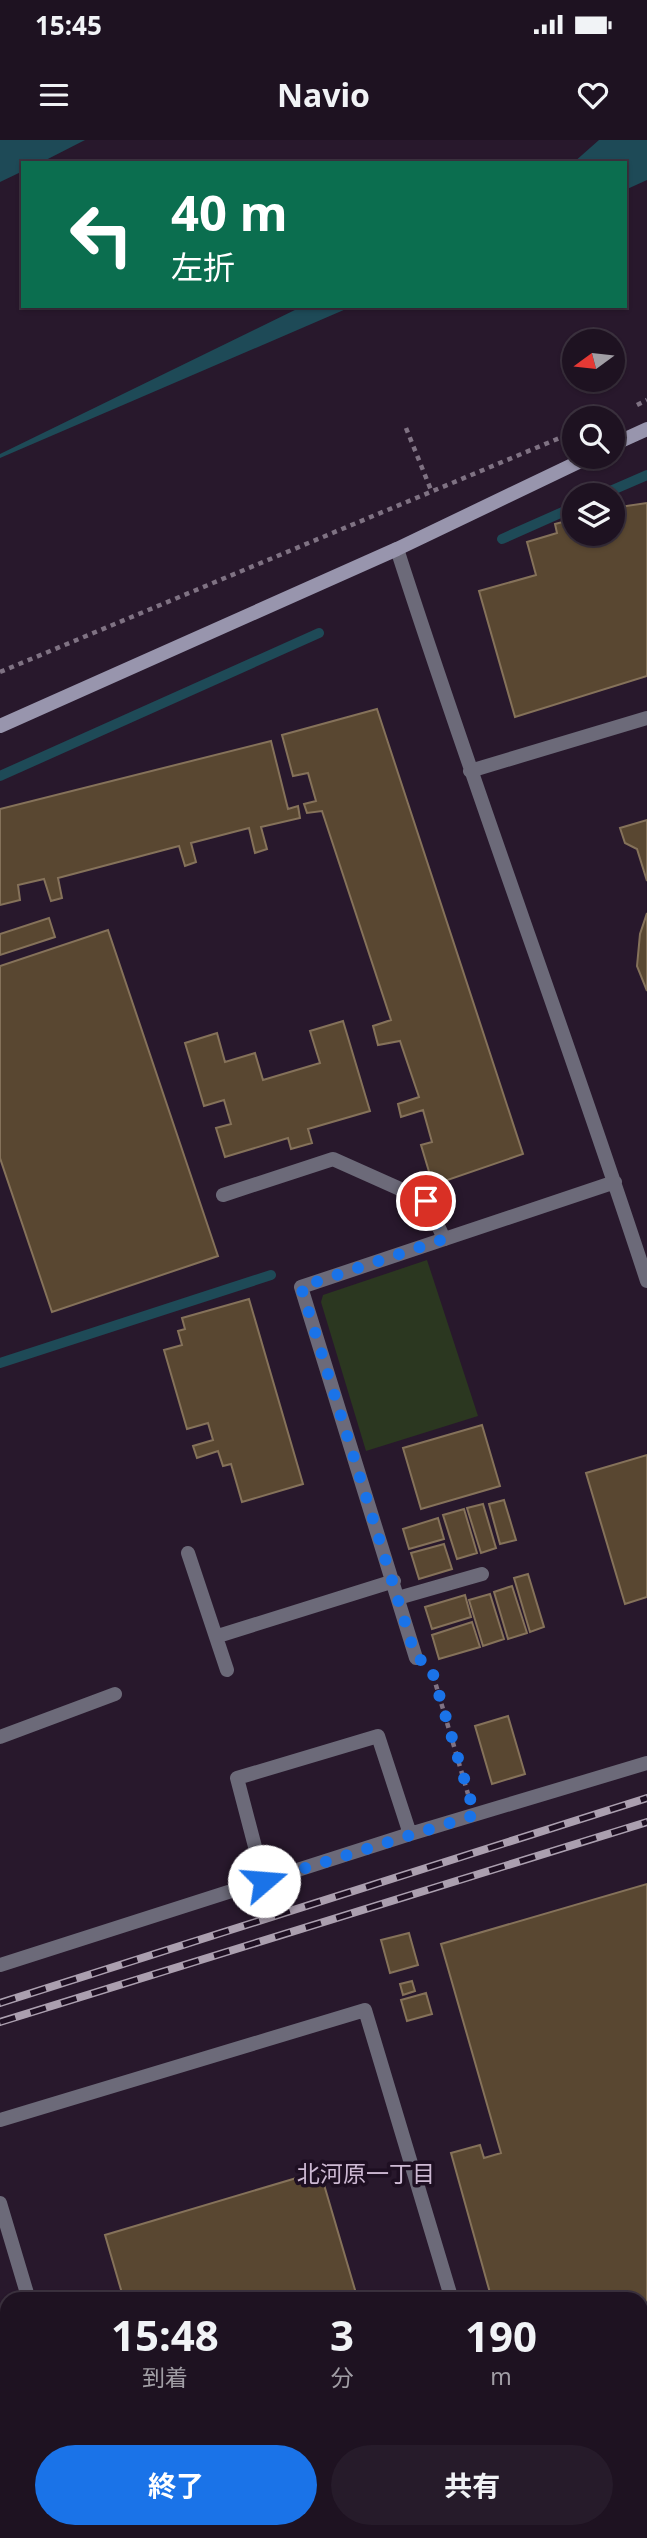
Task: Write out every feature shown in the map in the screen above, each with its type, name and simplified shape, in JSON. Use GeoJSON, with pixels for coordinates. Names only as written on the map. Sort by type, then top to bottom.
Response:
{"type":"FeatureCollection","features":[{"type":"Feature","properties":{"kind":"street"},"geometry":{"type":"LineString","coordinates":[[625,439],[647,429]]}},
{"type":"Feature","properties":{"kind":"street"},"geometry":{"type":"LineString","coordinates":[[0,726],[397,549],[564,469]]}},
{"type":"Feature","properties":{"kind":"street"},"geometry":{"type":"LineString","coordinates":[[397,549],[470,771],[615,1182],[647,1281]]}},
{"type":"Feature","properties":{"kind":"street"},"geometry":{"type":"LineString","coordinates":[[470,771],[647,718]]}},
{"type":"Feature","properties":{"kind":"street"},"geometry":{"type":"LineString","coordinates":[[223,1195],[333,1159],[426,1201],[444,1239]]}},
{"type":"Feature","properties":{"kind":"street"},"geometry":{"type":"LineString","coordinates":[[416,1658],[301,1287],[615,1182]]}},
{"type":"Feature","properties":{"kind":"street"},"geometry":{"type":"LineString","coordinates":[[188,1553],[218,1636],[227,1670]]}},
{"type":"Feature","properties":{"kind":"street"},"geometry":{"type":"LineString","coordinates":[[398,1598],[481,1573]]}},
{"type":"Feature","properties":{"kind":"street"},"geometry":{"type":"LineString","coordinates":[[218,1636],[394,1581]]}},
{"type":"Feature","properties":{"kind":"street"},"geometry":{"type":"LineString","coordinates":[[0,1737],[115,1694]]}},
{"type":"Feature","properties":{"kind":"street"},"geometry":{"type":"LineString","coordinates":[[264,1881],[237,1778],[378,1736],[410,1834]]}},
{"type":"Feature","properties":{"kind":"street"},"geometry":{"type":"LineString","coordinates":[[0,1965],[410,1834],[647,1763]]}},
{"type":"Feature","properties":{"kind":"street"},"geometry":{"type":"LineString","coordinates":[[0,2120],[365,2010],[450,2292]]}},
{"type":"Feature","properties":{"kind":"street"},"geometry":{"type":"LineString","coordinates":[[0,2203],[27,2292]]}},
{"type":"Feature","properties":{"kind":"path"},"geometry":{"type":"LineString","coordinates":[[406,428],[431,491]]}},
{"type":"Feature","properties":{"kind":"path"},"geometry":{"type":"LineString","coordinates":[[0,673],[562,437]]}},
{"type":"Feature","properties":{"kind":"path"},"geometry":{"type":"LineString","coordinates":[[416,1658],[430,1664],[475,1815]]}},
{"type":"Feature","properties":{"kind":"green space"},"geometry":{"type":"Polygon","coordinates":[[[427,1260],[478,1416],[366,1451],[321,1302],[323,1295],[427,1260]]]}},
{"type":"Feature","properties":{"kind":"water"},"geometry":{"type":"Polygon","coordinates":[[[0,140],[85,140],[44,161],[21,161],[21,172],[0,182],[0,140]]]}},
{"type":"Feature","properties":{"kind":"water"},"geometry":{"type":"Polygon","coordinates":[[[599,140],[647,140],[647,180],[627,189],[627,161],[575,161],[599,140]]]}},
{"type":"Feature","properties":{"kind":"water"},"geometry":{"type":"Polygon","coordinates":[[[299,308],[348,308],[0,458],[0,454],[299,308]]]}},
{"type":"Feature","properties":{"kind":"building"},"geometry":{"type":"Polygon","coordinates":[[[647,503],[647,676],[515,717],[479,591],[536,575],[527,542],[557,533],[555,524],[562,522],[562,546],[625,546],[625,506],[647,503]]]}},
{"type":"Feature","properties":{"kind":"building"},"geometry":{"type":"Polygon","coordinates":[[[377,709],[523,1154],[433,1185],[421,1145],[432,1142],[423,1110],[401,1117],[398,1104],[419,1097],[400,1041],[378,1045],[373,1026],[391,1020],[322,811],[307,813],[304,804],[316,801],[308,773],[293,776],[282,735],[377,709]]]}},
{"type":"Feature","properties":{"kind":"building"},"geometry":{"type":"Polygon","coordinates":[[[271,741],[288,809],[298,806],[300,818],[261,827],[267,849],[255,853],[249,828],[191,843],[196,862],[185,866],[179,846],[58,878],[62,898],[51,901],[44,879],[18,885],[20,900],[0,905],[0,809],[271,741]]]}},
{"type":"Feature","properties":{"kind":"building"},"geometry":{"type":"Polygon","coordinates":[[[647,820],[647,881],[637,849],[625,843],[620,828],[647,820]]]}},
{"type":"Feature","properties":{"kind":"building"},"geometry":{"type":"Polygon","coordinates":[[[647,913],[647,991],[637,966],[640,934],[647,913]]]}},
{"type":"Feature","properties":{"kind":"building"},"geometry":{"type":"Polygon","coordinates":[[[49,918],[55,937],[0,955],[0,934],[49,918]]]}},
{"type":"Feature","properties":{"kind":"building"},"geometry":{"type":"Polygon","coordinates":[[[108,930],[218,1256],[52,1312],[0,1158],[0,966],[108,930]]]}},
{"type":"Feature","properties":{"kind":"building"},"geometry":{"type":"Polygon","coordinates":[[[343,1021],[370,1111],[308,1129],[312,1143],[291,1149],[288,1138],[225,1157],[216,1128],[231,1124],[224,1100],[204,1106],[185,1043],[217,1033],[225,1062],[255,1053],[263,1080],[320,1063],[310,1031],[343,1021]]]}},
{"type":"Feature","properties":{"kind":"building"},"geometry":{"type":"Polygon","coordinates":[[[249,1299],[303,1484],[242,1502],[231,1464],[223,1466],[218,1451],[197,1458],[193,1446],[213,1440],[208,1423],[187,1429],[164,1350],[182,1345],[178,1331],[185,1329],[182,1318],[249,1299]]]}},
{"type":"Feature","properties":{"kind":"building"},"geometry":{"type":"Polygon","coordinates":[[[482,1425],[500,1486],[421,1509],[403,1448],[482,1425]]]}},
{"type":"Feature","properties":{"kind":"building"},"geometry":{"type":"Polygon","coordinates":[[[647,1455],[647,1597],[625,1604],[586,1473],[647,1455]]]}},
{"type":"Feature","properties":{"kind":"building"},"geometry":{"type":"Polygon","coordinates":[[[504,1500],[516,1540],[500,1544],[489,1504],[504,1500]]]}},
{"type":"Feature","properties":{"kind":"building"},"geometry":{"type":"Polygon","coordinates":[[[483,1504],[496,1548],[481,1553],[467,1508],[483,1504]]]}},
{"type":"Feature","properties":{"kind":"building"},"geometry":{"type":"Polygon","coordinates":[[[464,1509],[477,1553],[457,1559],[443,1515],[464,1509]]]}},
{"type":"Feature","properties":{"kind":"building"},"geometry":{"type":"Polygon","coordinates":[[[438,1518],[444,1539],[409,1549],[403,1529],[438,1518]]]}},
{"type":"Feature","properties":{"kind":"building"},"geometry":{"type":"Polygon","coordinates":[[[444,1544],[452,1569],[419,1579],[411,1553],[444,1544]]]}},
{"type":"Feature","properties":{"kind":"building"},"geometry":{"type":"Polygon","coordinates":[[[528,1574],[544,1627],[530,1632],[514,1578],[528,1574]]]}},
{"type":"Feature","properties":{"kind":"building"},"geometry":{"type":"Polygon","coordinates":[[[512,1586],[527,1633],[508,1639],[494,1592],[512,1586]]]}},
{"type":"Feature","properties":{"kind":"building"},"geometry":{"type":"Polygon","coordinates":[[[490,1594],[504,1639],[483,1646],[469,1600],[490,1594]]]}},
{"type":"Feature","properties":{"kind":"building"},"geometry":{"type":"Polygon","coordinates":[[[465,1595],[471,1617],[432,1629],[425,1607],[465,1595]]]}},
{"type":"Feature","properties":{"kind":"building"},"geometry":{"type":"Polygon","coordinates":[[[472,1622],[480,1647],[439,1659],[432,1635],[472,1622]]]}},
{"type":"Feature","properties":{"kind":"building"},"geometry":{"type":"Polygon","coordinates":[[[508,1716],[525,1774],[492,1784],[475,1726],[508,1716]]]}},
{"type":"Feature","properties":{"kind":"building"},"geometry":{"type":"Polygon","coordinates":[[[647,1884],[647,2292],[490,2292],[451,2153],[480,2145],[484,2158],[501,2153],[441,1944],[647,1884]]]}},
{"type":"Feature","properties":{"kind":"building"},"geometry":{"type":"Polygon","coordinates":[[[409,1933],[418,1965],[390,1973],[381,1940],[409,1933]]]}},
{"type":"Feature","properties":{"kind":"building"},"geometry":{"type":"Polygon","coordinates":[[[412,1981],[415,1991],[403,1995],[400,1984],[412,1981]]]}},
{"type":"Feature","properties":{"kind":"building"},"geometry":{"type":"Polygon","coordinates":[[[426,1993],[432,2014],[407,2021],[401,2000],[426,1993]]]}},
{"type":"Feature","properties":{"kind":"building"},"geometry":{"type":"Polygon","coordinates":[[[320,2171],[356,2292],[122,2292],[105,2235],[320,2171]]]}},
{"type":"Feature","properties":{"kind":"waterway"},"geometry":{"type":"LineString","coordinates":[[625,485],[647,475]]}},
{"type":"Feature","properties":{"kind":"waterway"},"geometry":{"type":"LineString","coordinates":[[502,539],[562,512]]}},
{"type":"Feature","properties":{"kind":"waterway"},"geometry":{"type":"LineString","coordinates":[[0,776],[319,633]]}},
{"type":"Feature","properties":{"kind":"waterway"},"geometry":{"type":"LineString","coordinates":[[0,1363],[271,1275]]}},
{"type":"Feature","properties":{"kind":"railway"},"geometry":{"type":"LineString","coordinates":[[0,2003],[647,1798]]}},
{"type":"Feature","properties":{"kind":"railway"},"geometry":{"type":"LineString","coordinates":[[0,2022],[647,1822]]}},
{"type":"Feature","properties":{"kind":"district","name":"北河原一丁目"},"geometry":{"type":"Point","coordinates":[366,2174]}},
{"type":"Feature","properties":{"kind":"route"},"geometry":{"type":"LineString","coordinates":[[264,1881],[475,1815],[430,1664],[416,1658],[301,1287],[444,1239],[426,1201]]}}]}
